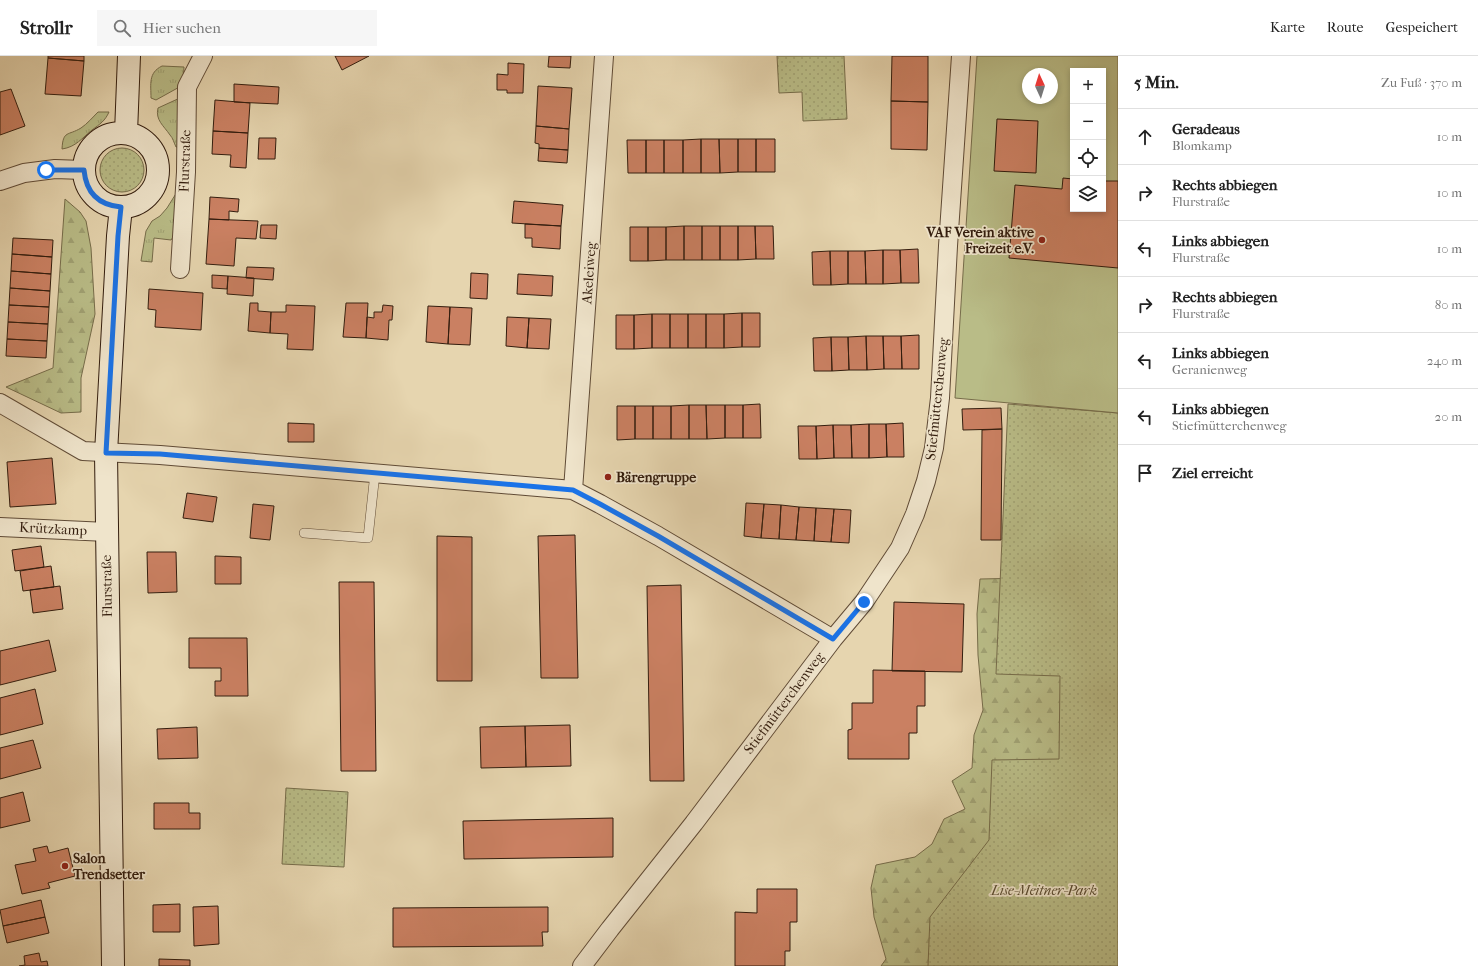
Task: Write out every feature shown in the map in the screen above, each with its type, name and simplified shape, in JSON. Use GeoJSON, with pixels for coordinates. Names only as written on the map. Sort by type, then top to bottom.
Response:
{"type":"FeatureCollection","features":[{"type":"Feature","properties":{"kind":"street"},"geometry":{"type":"LineString","coordinates":[[121,207],[104,204],[97,199],[87,186],[84,161],[93,145],[108,135],[126,133],[129,56]]}},
{"type":"Feature","properties":{"kind":"street","name":"Flurstraße"},"geometry":{"type":"LineString","coordinates":[[180,269],[186,172],[187,87],[203,56]]}},
{"type":"Feature","properties":{"kind":"street","name":"Akeleiweg"},"geometry":{"type":"LineString","coordinates":[[573,490],[604,56]]}},
{"type":"Feature","properties":{"kind":"street","name":"Stiefmütterchenweg"},"geometry":{"type":"LineString","coordinates":[[582,966],[694,823],[833,639],[864,602],[900,548],[915,514],[926,481],[934,448],[940,398],[948,246],[961,56]]}},
{"type":"Feature","properties":{"kind":"street","name":"Flurstraße"},"geometry":{"type":"LineString","coordinates":[[113,966],[106,453],[118,236],[121,207],[134,204],[146,197],[156,182],[158,172],[155,154],[150,146],[143,140],[126,133]]}},
{"type":"Feature","properties":{"kind":"street"},"geometry":{"type":"LineString","coordinates":[[0,181],[24,173],[55,169],[84,170]]}},
{"type":"Feature","properties":{"kind":"street"},"geometry":{"type":"LineString","coordinates":[[0,403],[83,451],[160,454],[573,490],[658,536],[833,639]]}},
{"type":"Feature","properties":{"kind":"street","name":"Krützkamp"},"geometry":{"type":"LineString","coordinates":[[0,527],[106,532]]}},
{"type":"Feature","properties":{"kind":"lane"},"geometry":{"type":"LineString","coordinates":[[304,533],[368,538],[374,473]]}},
{"type":"Feature","properties":{"kind":"green space"},"geometry":{"type":"Polygon","coordinates":[[[777,56],[844,56],[847,119],[803,121],[802,92],[779,93],[777,56]]]}},
{"type":"Feature","properties":{"kind":"green space","name":"VAF Verein aktive Freizeit e.V."},"geometry":{"type":"Polygon","coordinates":[[[977,56],[1118,56],[1118,413],[955,398],[977,56]]]}},
{"type":"Feature","properties":{"kind":"green space"},"geometry":{"type":"Polygon","coordinates":[[[162,66],[184,67],[183,85],[156,100],[151,98],[151,79],[154,72],[162,66]]]}},
{"type":"Feature","properties":{"kind":"green space"},"geometry":{"type":"Polygon","coordinates":[[[182,97],[180,146],[176,147],[172,138],[159,119],[157,112],[158,108],[182,97]]]}},
{"type":"Feature","properties":{"kind":"green space"},"geometry":{"type":"Polygon","coordinates":[[[98,112],[109,112],[102,122],[78,142],[62,149],[65,136],[83,126],[98,112]]]}},
{"type":"Feature","properties":{"kind":"green space"},"geometry":{"type":"Polygon","coordinates":[[[126,148],[131,149],[138,154],[143,161],[143,179],[138,186],[131,191],[118,192],[113,191],[106,186],[101,179],[100,166],[101,161],[106,154],[113,149],[126,148]]]}},
{"type":"Feature","properties":{"kind":"green space"},"geometry":{"type":"Polygon","coordinates":[[[177,192],[178,230],[171,240],[154,238],[152,262],[141,261],[146,231],[152,221],[160,216],[167,208],[177,192]]]}},
{"type":"Feature","properties":{"kind":"green space"},"geometry":{"type":"Polygon","coordinates":[[[65,199],[80,212],[86,221],[91,248],[95,314],[81,378],[81,412],[61,413],[6,387],[53,368],[65,199]]]}},
{"type":"Feature","properties":{"kind":"green space","name":"Lise-Meitner-Park"},"geometry":{"type":"Polygon","coordinates":[[[1008,404],[1118,413],[1118,966],[928,966],[930,917],[989,840],[992,760],[1059,759],[1060,676],[996,674],[1008,404]]]}},
{"type":"Feature","properties":{"kind":"green space"},"geometry":{"type":"Polygon","coordinates":[[[1074,577],[1106,603],[1022,966],[881,966],[886,959],[874,917],[871,888],[876,865],[915,857],[932,844],[944,819],[965,809],[952,781],[972,768],[974,735],[983,710],[978,655],[977,614],[980,579],[1074,577]]]}},
{"type":"Feature","properties":{"kind":"green space"},"geometry":{"type":"Polygon","coordinates":[[[286,788],[348,792],[344,867],[282,864],[286,788]]]}},
{"type":"Feature","properties":{"kind":"building"},"geometry":{"type":"Polygon","coordinates":[[[48,56],[84,56],[84,61],[48,58],[48,56]]]}},
{"type":"Feature","properties":{"kind":"building"},"geometry":{"type":"Polygon","coordinates":[[[335,56],[369,56],[342,70],[335,56]]]}},
{"type":"Feature","properties":{"kind":"building"},"geometry":{"type":"Polygon","coordinates":[[[549,56],[571,56],[570,68],[548,67],[549,56]]]}},
{"type":"Feature","properties":{"kind":"building"},"geometry":{"type":"Polygon","coordinates":[[[892,56],[928,56],[928,102],[891,101],[892,56]]]}},
{"type":"Feature","properties":{"kind":"building"},"geometry":{"type":"Polygon","coordinates":[[[48,58],[84,61],[81,96],[45,94],[48,58]]]}},
{"type":"Feature","properties":{"kind":"building"},"geometry":{"type":"Polygon","coordinates":[[[508,63],[524,64],[523,93],[507,93],[507,90],[497,90],[497,74],[508,75],[508,63]]]}},
{"type":"Feature","properties":{"kind":"building"},"geometry":{"type":"Polygon","coordinates":[[[234,84],[279,87],[278,104],[234,102],[234,84]]]}},
{"type":"Feature","properties":{"kind":"building"},"geometry":{"type":"Polygon","coordinates":[[[538,86],[572,88],[569,129],[536,126],[538,86]]]}},
{"type":"Feature","properties":{"kind":"building"},"geometry":{"type":"Polygon","coordinates":[[[11,89],[25,126],[0,135],[0,92],[11,89]]]}},
{"type":"Feature","properties":{"kind":"building"},"geometry":{"type":"Polygon","coordinates":[[[215,100],[250,103],[248,133],[213,131],[215,100]]]}},
{"type":"Feature","properties":{"kind":"building"},"geometry":{"type":"Polygon","coordinates":[[[891,101],[928,102],[927,150],[891,149],[891,101]]]}},
{"type":"Feature","properties":{"kind":"building"},"geometry":{"type":"Polygon","coordinates":[[[997,119],[1038,121],[1036,173],[994,171],[997,119]]]}},
{"type":"Feature","properties":{"kind":"building"},"geometry":{"type":"Polygon","coordinates":[[[536,126],[569,129],[568,150],[539,148],[539,144],[535,143],[536,126]]]}},
{"type":"Feature","properties":{"kind":"building"},"geometry":{"type":"Polygon","coordinates":[[[213,131],[248,133],[246,168],[230,167],[231,155],[212,154],[213,131]]]}},
{"type":"Feature","properties":{"kind":"building"},"geometry":{"type":"Polygon","coordinates":[[[259,138],[276,138],[275,159],[258,159],[259,138]]]}},
{"type":"Feature","properties":{"kind":"building"},"geometry":{"type":"Polygon","coordinates":[[[701,139],[719,139],[720,173],[701,173],[701,139]]]}},
{"type":"Feature","properties":{"kind":"building"},"geometry":{"type":"Polygon","coordinates":[[[701,139],[701,173],[683,173],[683,140],[701,139]]]}},
{"type":"Feature","properties":{"kind":"building"},"geometry":{"type":"Polygon","coordinates":[[[719,139],[738,139],[738,172],[720,173],[719,139]]]}},
{"type":"Feature","properties":{"kind":"building"},"geometry":{"type":"Polygon","coordinates":[[[738,139],[756,139],[756,172],[738,172],[738,139]]]}},
{"type":"Feature","properties":{"kind":"building"},"geometry":{"type":"Polygon","coordinates":[[[756,139],[775,139],[775,172],[756,172],[756,139]]]}},
{"type":"Feature","properties":{"kind":"building"},"geometry":{"type":"Polygon","coordinates":[[[627,140],[646,140],[646,173],[628,173],[627,140]]]}},
{"type":"Feature","properties":{"kind":"building"},"geometry":{"type":"Polygon","coordinates":[[[646,140],[664,140],[664,173],[646,173],[646,140]]]}},
{"type":"Feature","properties":{"kind":"building"},"geometry":{"type":"Polygon","coordinates":[[[664,140],[683,140],[683,173],[664,173],[664,140]]]}},
{"type":"Feature","properties":{"kind":"building"},"geometry":{"type":"Polygon","coordinates":[[[539,148],[568,150],[567,163],[538,161],[539,148]]]}},
{"type":"Feature","properties":{"kind":"building"},"geometry":{"type":"Polygon","coordinates":[[[1063,178],[1070,179],[1070,212],[1106,212],[1106,181],[1118,181],[1118,268],[1009,258],[1015,185],[1062,189],[1063,178]]]}},
{"type":"Feature","properties":{"kind":"building"},"geometry":{"type":"Polygon","coordinates":[[[210,197],[239,199],[238,212],[229,211],[229,220],[209,219],[210,197]]]}},
{"type":"Feature","properties":{"kind":"building"},"geometry":{"type":"Polygon","coordinates":[[[514,201],[563,205],[561,226],[512,223],[514,201]]]}},
{"type":"Feature","properties":{"kind":"building"},"geometry":{"type":"Polygon","coordinates":[[[209,219],[258,221],[256,239],[236,238],[234,266],[206,264],[209,219]]]}},
{"type":"Feature","properties":{"kind":"building"},"geometry":{"type":"Polygon","coordinates":[[[525,224],[561,226],[560,249],[532,247],[532,238],[525,238],[525,224]]]}},
{"type":"Feature","properties":{"kind":"building"},"geometry":{"type":"Polygon","coordinates":[[[261,225],[277,225],[276,239],[260,238],[261,225]]]}},
{"type":"Feature","properties":{"kind":"building"},"geometry":{"type":"Polygon","coordinates":[[[684,226],[702,226],[702,260],[684,260],[684,226]]]}},
{"type":"Feature","properties":{"kind":"building"},"geometry":{"type":"Polygon","coordinates":[[[684,226],[684,260],[666,260],[666,227],[684,226]]]}},
{"type":"Feature","properties":{"kind":"building"},"geometry":{"type":"Polygon","coordinates":[[[702,226],[720,226],[720,260],[702,260],[702,226]]]}},
{"type":"Feature","properties":{"kind":"building"},"geometry":{"type":"Polygon","coordinates":[[[720,226],[738,226],[738,260],[720,260],[720,226]]]}},
{"type":"Feature","properties":{"kind":"building"},"geometry":{"type":"Polygon","coordinates":[[[738,226],[755,226],[756,259],[738,260],[738,226]]]}},
{"type":"Feature","properties":{"kind":"building"},"geometry":{"type":"Polygon","coordinates":[[[755,226],[773,226],[774,259],[756,259],[755,226]]]}},
{"type":"Feature","properties":{"kind":"building"},"geometry":{"type":"Polygon","coordinates":[[[630,227],[648,227],[648,261],[630,261],[630,227]]]}},
{"type":"Feature","properties":{"kind":"building"},"geometry":{"type":"Polygon","coordinates":[[[648,227],[666,227],[666,260],[648,261],[648,227]]]}},
{"type":"Feature","properties":{"kind":"building"},"geometry":{"type":"Polygon","coordinates":[[[13,238],[53,240],[52,257],[12,254],[13,238]]]}},
{"type":"Feature","properties":{"kind":"building"},"geometry":{"type":"Polygon","coordinates":[[[918,249],[919,283],[901,283],[900,250],[918,249]]]}},
{"type":"Feature","properties":{"kind":"building"},"geometry":{"type":"Polygon","coordinates":[[[883,250],[900,250],[901,283],[883,284],[883,250]]]}},
{"type":"Feature","properties":{"kind":"building"},"geometry":{"type":"Polygon","coordinates":[[[883,250],[883,284],[866,284],[865,251],[883,250]]]}},
{"type":"Feature","properties":{"kind":"building"},"geometry":{"type":"Polygon","coordinates":[[[830,251],[848,251],[848,284],[831,285],[830,251]]]}},
{"type":"Feature","properties":{"kind":"building"},"geometry":{"type":"Polygon","coordinates":[[[830,251],[831,285],[813,285],[812,252],[830,251]]]}},
{"type":"Feature","properties":{"kind":"building"},"geometry":{"type":"Polygon","coordinates":[[[848,251],[865,251],[866,284],[848,284],[848,251]]]}},
{"type":"Feature","properties":{"kind":"building"},"geometry":{"type":"Polygon","coordinates":[[[12,254],[52,257],[51,274],[11,271],[12,254]]]}},
{"type":"Feature","properties":{"kind":"building"},"geometry":{"type":"Polygon","coordinates":[[[247,267],[274,268],[273,280],[246,278],[247,267]]]}},
{"type":"Feature","properties":{"kind":"building"},"geometry":{"type":"Polygon","coordinates":[[[11,271],[51,274],[50,291],[10,288],[11,271]]]}},
{"type":"Feature","properties":{"kind":"building"},"geometry":{"type":"Polygon","coordinates":[[[471,273],[488,274],[487,299],[470,298],[471,273]]]}},
{"type":"Feature","properties":{"kind":"building"},"geometry":{"type":"Polygon","coordinates":[[[518,274],[553,276],[552,296],[517,294],[518,274]]]}},
{"type":"Feature","properties":{"kind":"building"},"geometry":{"type":"Polygon","coordinates":[[[212,275],[228,276],[227,289],[212,288],[212,275]]]}},
{"type":"Feature","properties":{"kind":"building"},"geometry":{"type":"Polygon","coordinates":[[[228,276],[254,278],[253,296],[227,294],[228,276]]]}},
{"type":"Feature","properties":{"kind":"building"},"geometry":{"type":"Polygon","coordinates":[[[10,288],[50,291],[49,307],[9,305],[10,288]]]}},
{"type":"Feature","properties":{"kind":"building"},"geometry":{"type":"Polygon","coordinates":[[[149,289],[203,293],[201,330],[155,327],[156,310],[148,309],[149,289]]]}},
{"type":"Feature","properties":{"kind":"building"},"geometry":{"type":"Polygon","coordinates":[[[250,303],[258,303],[258,311],[271,312],[270,333],[248,331],[250,303]]]}},
{"type":"Feature","properties":{"kind":"building"},"geometry":{"type":"Polygon","coordinates":[[[346,303],[368,303],[366,338],[343,337],[346,303]]]}},
{"type":"Feature","properties":{"kind":"building"},"geometry":{"type":"Polygon","coordinates":[[[9,305],[49,307],[48,324],[8,322],[9,305]]]}},
{"type":"Feature","properties":{"kind":"building"},"geometry":{"type":"Polygon","coordinates":[[[286,305],[315,306],[313,350],[287,349],[288,334],[270,333],[271,312],[286,312],[286,305]]]}},
{"type":"Feature","properties":{"kind":"building"},"geometry":{"type":"Polygon","coordinates":[[[383,305],[393,306],[392,320],[389,320],[388,340],[366,338],[367,317],[374,318],[374,312],[382,312],[383,305]]]}},
{"type":"Feature","properties":{"kind":"building"},"geometry":{"type":"Polygon","coordinates":[[[428,306],[450,307],[448,344],[426,342],[428,306]]]}},
{"type":"Feature","properties":{"kind":"building"},"geometry":{"type":"Polygon","coordinates":[[[450,307],[472,308],[470,345],[448,344],[450,307]]]}},
{"type":"Feature","properties":{"kind":"building"},"geometry":{"type":"Polygon","coordinates":[[[742,313],[760,313],[760,347],[742,347],[742,313]]]}},
{"type":"Feature","properties":{"kind":"building"},"geometry":{"type":"Polygon","coordinates":[[[742,313],[742,347],[724,348],[724,314],[742,313]]]}},
{"type":"Feature","properties":{"kind":"building"},"geometry":{"type":"Polygon","coordinates":[[[652,314],[670,314],[670,348],[652,348],[652,314]]]}},
{"type":"Feature","properties":{"kind":"building"},"geometry":{"type":"Polygon","coordinates":[[[652,314],[652,348],[634,349],[634,315],[652,314]]]}},
{"type":"Feature","properties":{"kind":"building"},"geometry":{"type":"Polygon","coordinates":[[[670,314],[688,314],[688,348],[670,348],[670,314]]]}},
{"type":"Feature","properties":{"kind":"building"},"geometry":{"type":"Polygon","coordinates":[[[688,314],[706,314],[706,348],[688,348],[688,314]]]}},
{"type":"Feature","properties":{"kind":"building"},"geometry":{"type":"Polygon","coordinates":[[[706,314],[724,314],[724,348],[706,348],[706,314]]]}},
{"type":"Feature","properties":{"kind":"building"},"geometry":{"type":"Polygon","coordinates":[[[616,315],[634,315],[634,349],[616,349],[616,315]]]}},
{"type":"Feature","properties":{"kind":"building"},"geometry":{"type":"Polygon","coordinates":[[[507,317],[529,318],[527,348],[506,346],[507,317]]]}},
{"type":"Feature","properties":{"kind":"building"},"geometry":{"type":"Polygon","coordinates":[[[529,318],[551,319],[549,349],[527,348],[529,318]]]}},
{"type":"Feature","properties":{"kind":"building"},"geometry":{"type":"Polygon","coordinates":[[[8,322],[48,324],[47,341],[7,339],[8,322]]]}},
{"type":"Feature","properties":{"kind":"building"},"geometry":{"type":"Polygon","coordinates":[[[919,335],[919,369],[902,369],[901,336],[919,335]]]}},
{"type":"Feature","properties":{"kind":"building"},"geometry":{"type":"Polygon","coordinates":[[[866,336],[883,336],[884,369],[867,370],[866,336]]]}},
{"type":"Feature","properties":{"kind":"building"},"geometry":{"type":"Polygon","coordinates":[[[866,336],[867,370],[849,370],[848,337],[866,336]]]}},
{"type":"Feature","properties":{"kind":"building"},"geometry":{"type":"Polygon","coordinates":[[[883,336],[901,336],[902,369],[884,369],[883,336]]]}},
{"type":"Feature","properties":{"kind":"building"},"geometry":{"type":"Polygon","coordinates":[[[831,337],[848,337],[849,370],[832,371],[831,337]]]}},
{"type":"Feature","properties":{"kind":"building"},"geometry":{"type":"Polygon","coordinates":[[[831,337],[832,371],[814,371],[813,338],[831,337]]]}},
{"type":"Feature","properties":{"kind":"building"},"geometry":{"type":"Polygon","coordinates":[[[7,339],[47,341],[46,358],[6,356],[7,339]]]}},
{"type":"Feature","properties":{"kind":"building"},"geometry":{"type":"Polygon","coordinates":[[[760,404],[761,438],[743,438],[743,405],[760,404]]]}},
{"type":"Feature","properties":{"kind":"building"},"geometry":{"type":"Polygon","coordinates":[[[689,405],[706,405],[707,439],[689,439],[689,405]]]}},
{"type":"Feature","properties":{"kind":"building"},"geometry":{"type":"Polygon","coordinates":[[[689,405],[689,439],[671,439],[671,406],[689,405]]]}},
{"type":"Feature","properties":{"kind":"building"},"geometry":{"type":"Polygon","coordinates":[[[706,405],[725,405],[725,438],[707,439],[706,405]]]}},
{"type":"Feature","properties":{"kind":"building"},"geometry":{"type":"Polygon","coordinates":[[[725,405],[743,405],[743,438],[725,438],[725,405]]]}},
{"type":"Feature","properties":{"kind":"building"},"geometry":{"type":"Polygon","coordinates":[[[617,406],[635,406],[635,439],[617,440],[617,406]]]}},
{"type":"Feature","properties":{"kind":"building"},"geometry":{"type":"Polygon","coordinates":[[[635,406],[653,406],[653,439],[635,439],[635,406]]]}},
{"type":"Feature","properties":{"kind":"building"},"geometry":{"type":"Polygon","coordinates":[[[653,406],[671,406],[671,439],[653,439],[653,406]]]}},
{"type":"Feature","properties":{"kind":"building"},"geometry":{"type":"Polygon","coordinates":[[[1001,408],[1002,429],[963,430],[962,409],[1001,408]]]}},
{"type":"Feature","properties":{"kind":"building"},"geometry":{"type":"Polygon","coordinates":[[[288,423],[314,424],[314,442],[288,442],[288,423]]]}},
{"type":"Feature","properties":{"kind":"building"},"geometry":{"type":"Polygon","coordinates":[[[903,423],[904,457],[887,457],[886,424],[903,423]]]}},
{"type":"Feature","properties":{"kind":"building"},"geometry":{"type":"Polygon","coordinates":[[[869,424],[886,424],[887,457],[869,458],[869,424]]]}},
{"type":"Feature","properties":{"kind":"building"},"geometry":{"type":"Polygon","coordinates":[[[869,424],[869,458],[852,458],[851,425],[869,424]]]}},
{"type":"Feature","properties":{"kind":"building"},"geometry":{"type":"Polygon","coordinates":[[[833,425],[851,425],[852,458],[834,458],[833,425]]]}},
{"type":"Feature","properties":{"kind":"building"},"geometry":{"type":"Polygon","coordinates":[[[833,425],[834,458],[817,459],[816,426],[833,425]]]}},
{"type":"Feature","properties":{"kind":"building"},"geometry":{"type":"Polygon","coordinates":[[[798,426],[816,426],[817,459],[799,459],[798,426]]]}},
{"type":"Feature","properties":{"kind":"building"},"geometry":{"type":"Polygon","coordinates":[[[1002,429],[1001,540],[981,540],[982,430],[1002,429]]]}},
{"type":"Feature","properties":{"kind":"building"},"geometry":{"type":"Polygon","coordinates":[[[52,458],[56,504],[10,507],[7,462],[52,458]]]}},
{"type":"Feature","properties":{"kind":"building"},"geometry":{"type":"Polygon","coordinates":[[[187,493],[217,497],[213,522],[183,518],[187,493]]]}},
{"type":"Feature","properties":{"kind":"building"},"geometry":{"type":"Polygon","coordinates":[[[746,503],[764,504],[761,538],[744,536],[746,503]]]}},
{"type":"Feature","properties":{"kind":"building"},"geometry":{"type":"Polygon","coordinates":[[[253,504],[274,506],[270,540],[250,538],[253,504]]]}},
{"type":"Feature","properties":{"kind":"building"},"geometry":{"type":"Polygon","coordinates":[[[764,504],[781,505],[779,539],[761,538],[764,504]]]}},
{"type":"Feature","properties":{"kind":"building"},"geometry":{"type":"Polygon","coordinates":[[[781,505],[799,507],[796,540],[779,539],[781,505]]]}},
{"type":"Feature","properties":{"kind":"building"},"geometry":{"type":"Polygon","coordinates":[[[799,507],[816,508],[814,541],[796,540],[799,507]]]}},
{"type":"Feature","properties":{"kind":"building"},"geometry":{"type":"Polygon","coordinates":[[[816,508],[834,509],[831,542],[814,541],[816,508]]]}},
{"type":"Feature","properties":{"kind":"building"},"geometry":{"type":"Polygon","coordinates":[[[834,509],[851,510],[849,543],[831,542],[834,509]]]}},
{"type":"Feature","properties":{"kind":"building"},"geometry":{"type":"Polygon","coordinates":[[[575,535],[578,678],[541,678],[538,536],[575,535]]]}},
{"type":"Feature","properties":{"kind":"building"},"geometry":{"type":"Polygon","coordinates":[[[437,536],[472,537],[472,681],[437,681],[437,536]]]}},
{"type":"Feature","properties":{"kind":"building"},"geometry":{"type":"Polygon","coordinates":[[[41,546],[44,567],[15,571],[12,550],[41,546]]]}},
{"type":"Feature","properties":{"kind":"building"},"geometry":{"type":"Polygon","coordinates":[[[147,552],[176,552],[177,592],[148,593],[147,552]]]}},
{"type":"Feature","properties":{"kind":"building"},"geometry":{"type":"Polygon","coordinates":[[[215,556],[241,557],[241,584],[215,584],[215,556]]]}},
{"type":"Feature","properties":{"kind":"building"},"geometry":{"type":"Polygon","coordinates":[[[51,566],[54,587],[23,591],[20,571],[51,566]]]}},
{"type":"Feature","properties":{"kind":"building"},"geometry":{"type":"Polygon","coordinates":[[[339,582],[374,582],[376,771],[341,771],[339,582]]]}},
{"type":"Feature","properties":{"kind":"building"},"geometry":{"type":"Polygon","coordinates":[[[681,585],[684,781],[650,781],[647,586],[681,585]]]}},
{"type":"Feature","properties":{"kind":"building"},"geometry":{"type":"Polygon","coordinates":[[[60,586],[63,609],[33,613],[30,590],[60,586]]]}},
{"type":"Feature","properties":{"kind":"building"},"geometry":{"type":"Polygon","coordinates":[[[894,602],[964,604],[962,672],[892,671],[894,602]]]}},
{"type":"Feature","properties":{"kind":"building"},"geometry":{"type":"Polygon","coordinates":[[[189,638],[247,638],[248,696],[215,696],[215,681],[221,681],[221,668],[189,668],[189,638]]]}},
{"type":"Feature","properties":{"kind":"building"},"geometry":{"type":"Polygon","coordinates":[[[49,640],[56,671],[0,685],[0,651],[49,640]]]}},
{"type":"Feature","properties":{"kind":"building"},"geometry":{"type":"Polygon","coordinates":[[[873,670],[925,671],[925,706],[917,706],[917,733],[909,733],[909,759],[848,759],[848,730],[852,729],[852,703],[873,703],[873,670]]]}},
{"type":"Feature","properties":{"kind":"building"},"geometry":{"type":"Polygon","coordinates":[[[35,689],[43,724],[0,735],[0,698],[35,689]]]}},
{"type":"Feature","properties":{"kind":"building"},"geometry":{"type":"Polygon","coordinates":[[[570,725],[571,766],[526,767],[525,726],[570,725]]]}},
{"type":"Feature","properties":{"kind":"building"},"geometry":{"type":"Polygon","coordinates":[[[525,726],[526,767],[481,768],[480,727],[525,726]]]}},
{"type":"Feature","properties":{"kind":"building"},"geometry":{"type":"Polygon","coordinates":[[[197,727],[198,758],[158,759],[157,729],[197,727]]]}},
{"type":"Feature","properties":{"kind":"building"},"geometry":{"type":"Polygon","coordinates":[[[33,740],[41,768],[0,779],[0,748],[33,740]]]}},
{"type":"Feature","properties":{"kind":"building"},"geometry":{"type":"Polygon","coordinates":[[[23,792],[30,821],[0,828],[0,798],[23,792]]]}},
{"type":"Feature","properties":{"kind":"building"},"geometry":{"type":"Polygon","coordinates":[[[154,803],[189,803],[189,813],[200,813],[200,829],[154,829],[154,803]]]}},
{"type":"Feature","properties":{"kind":"building"},"geometry":{"type":"Polygon","coordinates":[[[613,818],[613,857],[464,859],[463,821],[613,818]]]}},
{"type":"Feature","properties":{"kind":"building"},"geometry":{"type":"Polygon","coordinates":[[[47,846],[49,853],[68,848],[75,876],[48,883],[50,888],[22,894],[15,865],[36,861],[33,849],[47,846]]]}},
{"type":"Feature","properties":{"kind":"building"},"geometry":{"type":"Polygon","coordinates":[[[757,889],[797,889],[797,922],[790,922],[790,951],[785,951],[785,966],[735,966],[735,912],[757,913],[757,889]]]}},
{"type":"Feature","properties":{"kind":"building"},"geometry":{"type":"Polygon","coordinates":[[[41,900],[45,917],[3,926],[0,910],[41,900]]]}},
{"type":"Feature","properties":{"kind":"building"},"geometry":{"type":"Polygon","coordinates":[[[180,904],[180,932],[153,932],[153,905],[180,904]]]}},
{"type":"Feature","properties":{"kind":"building"},"geometry":{"type":"Polygon","coordinates":[[[218,906],[219,944],[194,946],[193,907],[218,906]]]}},
{"type":"Feature","properties":{"kind":"building"},"geometry":{"type":"Polygon","coordinates":[[[548,907],[548,932],[542,932],[543,946],[393,947],[393,908],[548,907]]]}},
{"type":"Feature","properties":{"kind":"building"},"geometry":{"type":"Polygon","coordinates":[[[45,917],[49,933],[7,943],[3,926],[45,917]]]}},
{"type":"Feature","properties":{"kind":"building"},"geometry":{"type":"Polygon","coordinates":[[[39,953],[41,962],[47,961],[48,966],[19,966],[25,965],[24,956],[39,953]]]}},
{"type":"Feature","properties":{"kind":"building"},"geometry":{"type":"Polygon","coordinates":[[[159,959],[190,960],[190,966],[159,966],[159,959]]]}},
{"type":"Feature","properties":{"kind":"place","name":"VAF Verein aktive Freizeit e.V."},"geometry":{"type":"Point","coordinates":[1042,240]}},
{"type":"Feature","properties":{"kind":"place","name":"Bärengruppe"},"geometry":{"type":"Point","coordinates":[608,477]}},
{"type":"Feature","properties":{"kind":"place","name":"Salon Trendsetter"},"geometry":{"type":"Point","coordinates":[65,866]}},
{"type":"Feature","properties":{"kind":"route"},"geometry":{"type":"LineString","coordinates":[[46,170],[84,170],[84,178],[91,193],[104,204],[121,207],[118,236],[106,453],[160,454],[573,490],[658,536],[833,639],[864,602]]}}]}
